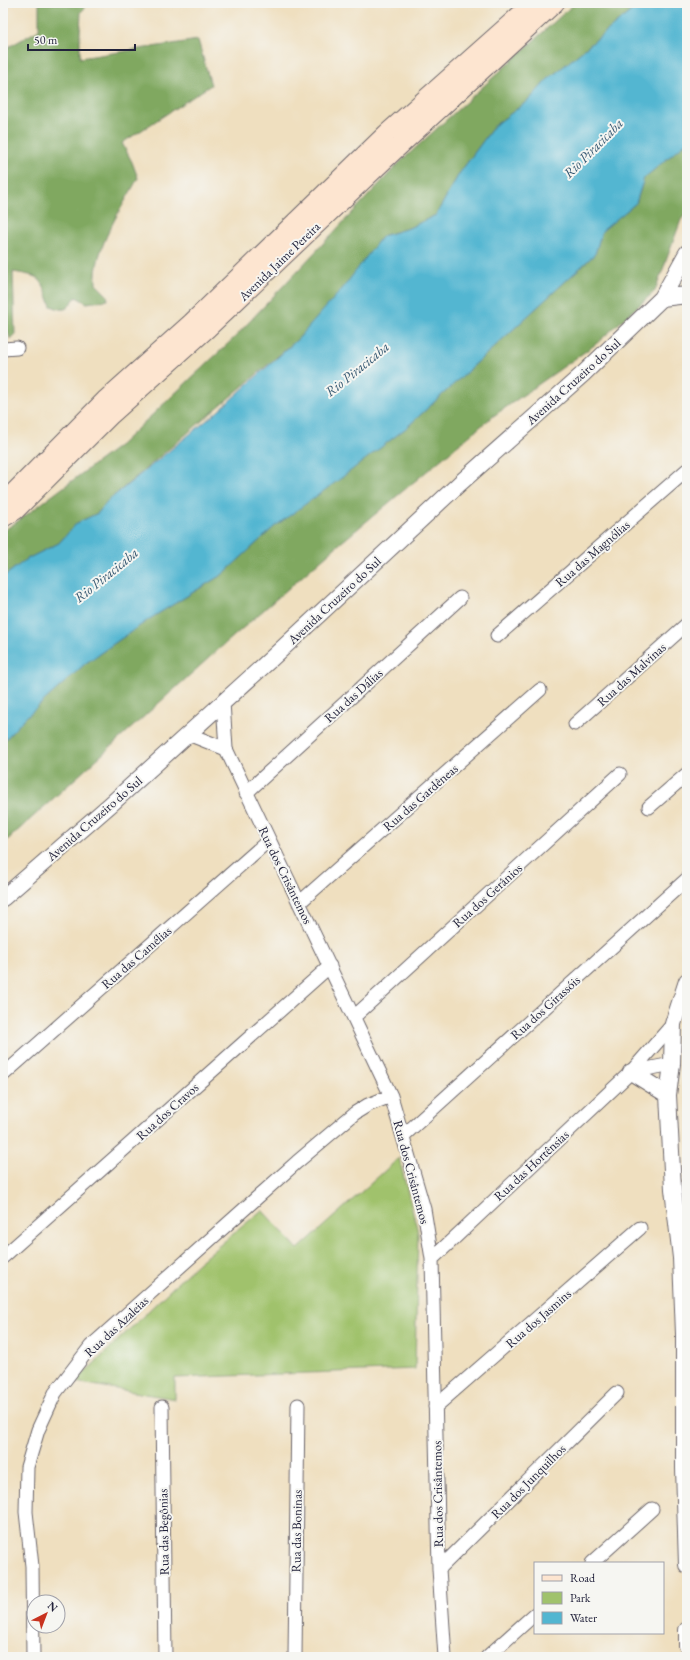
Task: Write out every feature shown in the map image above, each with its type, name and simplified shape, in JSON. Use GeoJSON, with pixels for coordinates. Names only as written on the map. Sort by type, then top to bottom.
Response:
{"type":"FeatureCollection","features":[{"type":"Feature","properties":{"kind":"main road","name":"Avenida Jaime Pereira"},"geometry":{"type":"LineString","coordinates":[[3,503],[105,400],[191,323],[387,133],[533,3]]}},
{"type":"Feature","properties":{"kind":"main road","name":"Avenida Jaime Pereira"},"geometry":{"type":"LineString","coordinates":[[3,518],[16,510],[111,415],[208,328],[393,152],[555,3]]}},
{"type":"Feature","properties":{"kind":"street","name":"Avenida Cruzeiro do Sul"},"geometry":{"type":"LineString","coordinates":[[3,898],[110,805],[459,484],[583,374],[662,298],[687,253]]}},
{"type":"Feature","properties":{"kind":"street"},"geometry":{"type":"LineString","coordinates":[[662,298],[687,294]]}},
{"type":"Feature","properties":{"kind":"street"},"geometry":{"type":"LineString","coordinates":[[3,349],[17,348]]}},
{"type":"Feature","properties":{"kind":"street","name":"Rua das Magnólias"},"geometry":{"type":"LineString","coordinates":[[497,636],[687,470]]}},
{"type":"Feature","properties":{"kind":"street","name":"Rua das Dálias"},"geometry":{"type":"LineString","coordinates":[[246,793],[460,598]]}},
{"type":"Feature","properties":{"kind":"street","name":"Rua das Malvinas"},"geometry":{"type":"LineString","coordinates":[[575,724],[687,624]]}},
{"type":"Feature","properties":{"kind":"street","name":"Rua das Gardêneas"},"geometry":{"type":"LineString","coordinates":[[299,903],[540,690]]}},
{"type":"Feature","properties":{"kind":"street","name":"Rua dos Crisântemos"},"geometry":{"type":"LineString","coordinates":[[223,702],[226,749],[392,1096],[424,1209],[432,1258],[439,1569],[445,1657]]}},
{"type":"Feature","properties":{"kind":"street"},"geometry":{"type":"LineString","coordinates":[[188,734],[226,749]]}},
{"type":"Feature","properties":{"kind":"street","name":"Rua dos Gerânios"},"geometry":{"type":"LineString","coordinates":[[355,1016],[620,774]]}},
{"type":"Feature","properties":{"kind":"street"},"geometry":{"type":"LineString","coordinates":[[649,807],[687,774]]}},
{"type":"Feature","properties":{"kind":"street","name":"Rua das Camélias"},"geometry":{"type":"LineString","coordinates":[[3,1075],[269,840]]}},
{"type":"Feature","properties":{"kind":"street","name":"Rua dos Girassóis"},"geometry":{"type":"LineString","coordinates":[[403,1136],[687,879]]}},
{"type":"Feature","properties":{"kind":"street","name":"Rua dos Cravos"},"geometry":{"type":"LineString","coordinates":[[3,1257],[330,966]]}},
{"type":"Feature","properties":{"kind":"street"},"geometry":{"type":"LineString","coordinates":[[687,981],[673,1024],[672,1064],[668,1095],[673,1188],[681,1258],[684,1334],[684,1468],[687,1565]]}},
{"type":"Feature","properties":{"kind":"street","name":"Rua das Hortênsias"},"geometry":{"type":"LineString","coordinates":[[432,1258],[631,1072],[673,1024]]}},
{"type":"Feature","properties":{"kind":"street"},"geometry":{"type":"LineString","coordinates":[[631,1072],[672,1064]]}},
{"type":"Feature","properties":{"kind":"street"},"geometry":{"type":"LineString","coordinates":[[631,1072],[668,1095]]}},
{"type":"Feature","properties":{"kind":"street","name":"Rua das Azaleias"},"geometry":{"type":"LineString","coordinates":[[33,1657],[32,1566],[26,1512],[27,1467],[38,1430],[55,1393],[91,1346],[297,1162],[355,1113],[368,1105],[392,1096]]}},
{"type":"Feature","properties":{"kind":"street","name":"Rua dos Jasmins"},"geometry":{"type":"LineString","coordinates":[[435,1407],[640,1228]]}},
{"type":"Feature","properties":{"kind":"street","name":"Rua dos Junquilhos"},"geometry":{"type":"LineString","coordinates":[[439,1569],[617,1393]]}},
{"type":"Feature","properties":{"kind":"street","name":"Rua das Boninas"},"geometry":{"type":"LineString","coordinates":[[294,1657],[298,1404]]}},
{"type":"Feature","properties":{"kind":"street","name":"Rua das Begônias"},"geometry":{"type":"LineString","coordinates":[[162,1407],[165,1657]]}},
{"type":"Feature","properties":{"kind":"street"},"geometry":{"type":"LineString","coordinates":[[593,1562],[652,1509]]}},
{"type":"Feature","properties":{"kind":"street"},"geometry":{"type":"LineString","coordinates":[[487,1657],[534,1615]]}},
{"type":"Feature","properties":{"kind":"street"},"geometry":{"type":"LineString","coordinates":[[687,1630],[687,1646]]}},
{"type":"Feature","properties":{"kind":"green space"},"geometry":{"type":"Polygon","coordinates":[[[39,3],[90,3],[81,12],[80,58],[198,40],[211,85],[122,143],[138,178],[110,229],[99,257],[96,271],[96,284],[107,295],[108,300],[87,303],[76,297],[66,309],[56,308],[51,306],[40,280],[30,275],[13,272],[15,334],[10,339],[3,318],[3,50],[39,30],[39,3]]]}},
{"type":"Feature","properties":{"kind":"green space"},"geometry":{"type":"Polygon","coordinates":[[[575,3],[641,3],[547,80],[529,100],[494,126],[459,174],[436,215],[409,228],[382,236],[344,288],[298,339],[109,500],[98,513],[77,523],[59,543],[27,559],[3,577],[3,531],[120,445],[234,338],[400,162],[575,3]]]}},
{"type":"Feature","properties":{"kind":"green space"},"geometry":{"type":"Polygon","coordinates":[[[687,142],[687,212],[681,220],[655,291],[596,344],[492,417],[337,546],[211,656],[3,844],[3,742],[26,717],[86,663],[151,618],[223,574],[274,527],[406,428],[595,254],[602,231],[636,203],[644,178],[687,142]]]}},
{"type":"Feature","properties":{"kind":"green space"},"geometry":{"type":"Polygon","coordinates":[[[399,1158],[418,1232],[415,1369],[175,1378],[175,1399],[75,1382],[197,1264],[262,1210],[298,1249],[399,1158]]]}},
{"type":"Feature","properties":{"kind":"water","name":"Rio Piracicaba"},"geometry":{"type":"Polygon","coordinates":[[[641,3],[687,3],[687,142],[644,178],[636,203],[602,231],[595,254],[406,428],[274,527],[223,574],[151,618],[86,663],[26,717],[3,742],[3,577],[27,559],[59,543],[77,523],[98,513],[109,500],[217,412],[298,339],[343,288],[382,236],[409,228],[436,215],[459,174],[494,126],[529,100],[547,80],[641,3]]]}}]}
